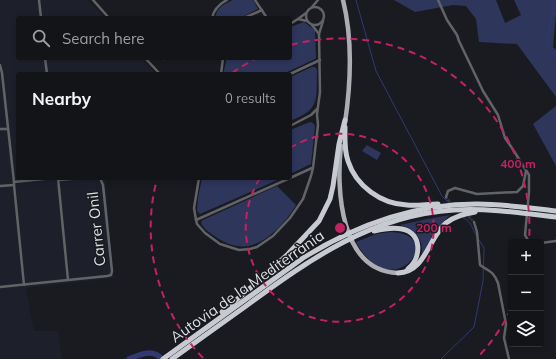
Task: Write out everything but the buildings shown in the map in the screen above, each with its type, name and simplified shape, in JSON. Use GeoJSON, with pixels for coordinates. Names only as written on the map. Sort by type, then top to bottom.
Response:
{"type":"FeatureCollection","features":[{"type":"Feature","properties":{"kind":"highway"},"geometry":{"type":"LineString","coordinates":[[345,120],[345,146],[348,160],[356,177],[367,190],[383,199],[399,204],[442,203],[451,205]]}},
{"type":"Feature","properties":{"kind":"highway"},"geometry":{"type":"LineString","coordinates":[[221,318],[301,241],[319,221],[330,199],[339,144],[345,120]]}},
{"type":"Feature","properties":{"kind":"highway","name":"Autovia de la Mediterrània"},"geometry":{"type":"LineString","coordinates":[[172,359],[221,318],[303,258],[356,229],[410,211],[451,205],[491,204],[556,211]]}},
{"type":"Feature","properties":{"kind":"highway","name":"Autovia de la Mediterrània"},"geometry":{"type":"LineString","coordinates":[[163,359],[187,341],[198,330],[221,318],[340,243],[359,234],[405,218],[433,212],[468,210],[498,211],[556,217]]}},
{"type":"Feature","properties":{"kind":"highway"},"geometry":{"type":"LineString","coordinates":[[398,273],[408,271],[420,263],[436,235],[454,218],[463,214],[475,212],[490,213],[498,211]]}},
{"type":"Feature","properties":{"kind":"highway"},"geometry":{"type":"LineString","coordinates":[[359,234],[366,234],[388,228],[402,229],[410,233],[417,242],[417,256],[412,265],[398,273]]}},
{"type":"Feature","properties":{"kind":"main road"},"geometry":{"type":"LineString","coordinates":[[343,0],[349,30],[350,57],[345,120],[341,148],[340,180],[341,201],[345,222],[349,236],[365,260],[377,268],[388,272],[398,273]]}},
{"type":"Feature","properties":{"kind":"street"},"geometry":{"type":"LineString","coordinates":[[39,0],[41,16]]}},
{"type":"Feature","properties":{"kind":"street"},"geometry":{"type":"LineString","coordinates":[[93,0],[107,16]]}},
{"type":"Feature","properties":{"kind":"street"},"geometry":{"type":"LineString","coordinates":[[213,16],[220,4],[227,0]]}},
{"type":"Feature","properties":{"kind":"street"},"geometry":{"type":"LineString","coordinates":[[255,0],[266,16]]}},
{"type":"Feature","properties":{"kind":"street"},"geometry":{"type":"LineString","coordinates":[[199,180],[194,208],[197,224],[205,233],[220,244],[239,250],[257,247],[273,236],[290,218],[303,199],[313,168],[318,125],[317,114],[320,92],[319,34],[324,17],[318,0],[298,20],[292,23]]}},
{"type":"Feature","properties":{"kind":"street"},"geometry":{"type":"LineString","coordinates":[[438,0],[447,20],[457,35],[480,86],[498,115],[505,138],[529,175],[530,181],[525,232],[527,239]]}},
{"type":"Feature","properties":{"kind":"street"},"geometry":{"type":"LineString","coordinates":[[310,8],[318,7],[322,10]]}},
{"type":"Feature","properties":{"kind":"street"},"geometry":{"type":"LineString","coordinates":[[248,16],[262,10]]}},
{"type":"Feature","properties":{"kind":"street"},"geometry":{"type":"LineString","coordinates":[[308,11],[306,16],[309,23]]}},
{"type":"Feature","properties":{"kind":"street"},"geometry":{"type":"LineString","coordinates":[[298,20],[304,20],[309,23],[319,34]]}},
{"type":"Feature","properties":{"kind":"street"},"geometry":{"type":"LineString","coordinates":[[312,25],[316,25],[323,21]]}},
{"type":"Feature","properties":{"kind":"street"},"geometry":{"type":"LineString","coordinates":[[45,60],[47,72]]}},
{"type":"Feature","properties":{"kind":"street"},"geometry":{"type":"LineString","coordinates":[[148,60],[158,72]]}},
{"type":"Feature","properties":{"kind":"street"},"geometry":{"type":"LineString","coordinates":[[221,72],[223,60]]}},
{"type":"Feature","properties":{"kind":"street"},"geometry":{"type":"LineString","coordinates":[[292,73],[320,60]]}},
{"type":"Feature","properties":{"kind":"street"},"geometry":{"type":"LineString","coordinates":[[0,65],[24,285]]}},
{"type":"Feature","properties":{"kind":"street"},"geometry":{"type":"LineString","coordinates":[[292,125],[311,116],[318,106]]}},
{"type":"Feature","properties":{"kind":"street"},"geometry":{"type":"LineString","coordinates":[[0,129],[8,129]]}},
{"type":"Feature","properties":{"kind":"street"},"geometry":{"type":"LineString","coordinates":[[292,177],[313,168]]}},
{"type":"Feature","properties":{"kind":"street"},"geometry":{"type":"LineString","coordinates":[[446,197],[448,192],[455,188],[477,194],[517,192],[523,186],[526,171]]}},
{"type":"Feature","properties":{"kind":"street"},"geometry":{"type":"LineString","coordinates":[[0,186],[40,180]]}},
{"type":"Feature","properties":{"kind":"street"},"geometry":{"type":"LineString","coordinates":[[0,287],[68,280],[58,180]]}},
{"type":"Feature","properties":{"kind":"street","name":"Carrer Onil"},"geometry":{"type":"LineString","coordinates":[[68,280],[107,276],[112,274],[103,182],[102,180]]}},
{"type":"Feature","properties":{"kind":"street"},"geometry":{"type":"LineString","coordinates":[[196,220],[286,180]]}},
{"type":"Feature","properties":{"kind":"street"},"geometry":{"type":"LineString","coordinates":[[474,222],[477,232],[480,265],[492,272],[498,283],[506,324],[504,338],[509,359]]}},
{"type":"Feature","properties":{"kind":"street"},"geometry":{"type":"LineString","coordinates":[[544,243],[556,241]]}},
{"type":"Feature","properties":{"kind":"shaded area"},"geometry":{"type":"Polygon","coordinates":[[[0,0],[88,0],[103,16],[16,16],[16,60],[143,60],[154,72],[16,72],[16,180],[105,180],[114,278],[26,288],[34,331],[58,331],[62,359],[0,359],[0,0]]]}},
{"type":"Feature","properties":{"kind":"shaded area"},"geometry":{"type":"Polygon","coordinates":[[[233,0],[253,0],[258,9],[244,16],[216,16],[217,11],[233,0]]]}},
{"type":"Feature","properties":{"kind":"shaded area"},"geometry":{"type":"Polygon","coordinates":[[[394,0],[496,0],[505,23],[521,15],[514,0],[556,0],[553,47],[556,50],[556,97],[517,44],[479,42],[476,19],[466,6],[453,5],[415,12],[394,0]]]}},
{"type":"Feature","properties":{"kind":"shaded area"},"geometry":{"type":"Polygon","coordinates":[[[304,22],[315,30],[315,59],[287,72],[224,72],[226,60],[292,60],[292,26],[304,22]]]}},
{"type":"Feature","properties":{"kind":"shaded area"},"geometry":{"type":"Polygon","coordinates":[[[312,67],[315,67],[317,70],[315,102],[312,108],[307,112],[292,120],[292,76],[312,67]]]}},
{"type":"Feature","properties":{"kind":"shaded area"},"geometry":{"type":"Polygon","coordinates":[[[556,106],[556,166],[533,124],[556,106]]]}},
{"type":"Feature","properties":{"kind":"shaded area"},"geometry":{"type":"Polygon","coordinates":[[[310,122],[315,126],[311,164],[292,173],[292,129],[310,122]]]}},
{"type":"Feature","properties":{"kind":"shaded area"},"geometry":{"type":"Polygon","coordinates":[[[367,145],[381,153],[377,160],[362,151],[367,145]]]}},
{"type":"Feature","properties":{"kind":"shaded area"},"geometry":{"type":"Polygon","coordinates":[[[202,180],[277,180],[200,214],[197,211],[202,180]]]}},
{"type":"Feature","properties":{"kind":"shaded area"},"geometry":{"type":"Polygon","coordinates":[[[277,186],[296,205],[276,230],[255,244],[239,246],[223,241],[211,234],[201,222],[203,220],[277,186]]]}},
{"type":"Feature","properties":{"kind":"shaded area"},"geometry":{"type":"Polygon","coordinates":[[[450,215],[431,237],[432,239],[421,257],[422,246],[418,236],[411,229],[400,225],[450,215]]]}},
{"type":"Feature","properties":{"kind":"shaded area"},"geometry":{"type":"Polygon","coordinates":[[[390,232],[407,235],[415,243],[415,253],[409,262],[399,269],[385,269],[371,261],[356,242],[376,234],[390,232]]]}},
{"type":"Feature","properties":{"kind":"waterway"},"geometry":{"type":"LineString","coordinates":[[356,0],[376,71],[442,196],[449,203]]}},
{"type":"Feature","properties":{"kind":"waterway"},"geometry":{"type":"LineString","coordinates":[[555,0],[547,42],[556,58]]}},
{"type":"Feature","properties":{"kind":"waterway"},"geometry":{"type":"LineString","coordinates":[[463,217],[470,223],[476,235]]}},
{"type":"Feature","properties":{"kind":"waterway"},"geometry":{"type":"LineString","coordinates":[[441,359],[474,327],[483,281],[484,248],[479,240]]}},
{"type":"Feature","properties":{"kind":"waterway"},"geometry":{"type":"LineString","coordinates":[[129,359],[146,353],[154,354],[162,359]]}},
{"type":"Feature","properties":{"kind":"tunnel"},"geometry":{"type":"LineString","coordinates":[[446,197],[452,205]]}},
{"type":"Feature","properties":{"kind":"tunnel"},"geometry":{"type":"LineString","coordinates":[[466,214],[474,222]]}}]}
